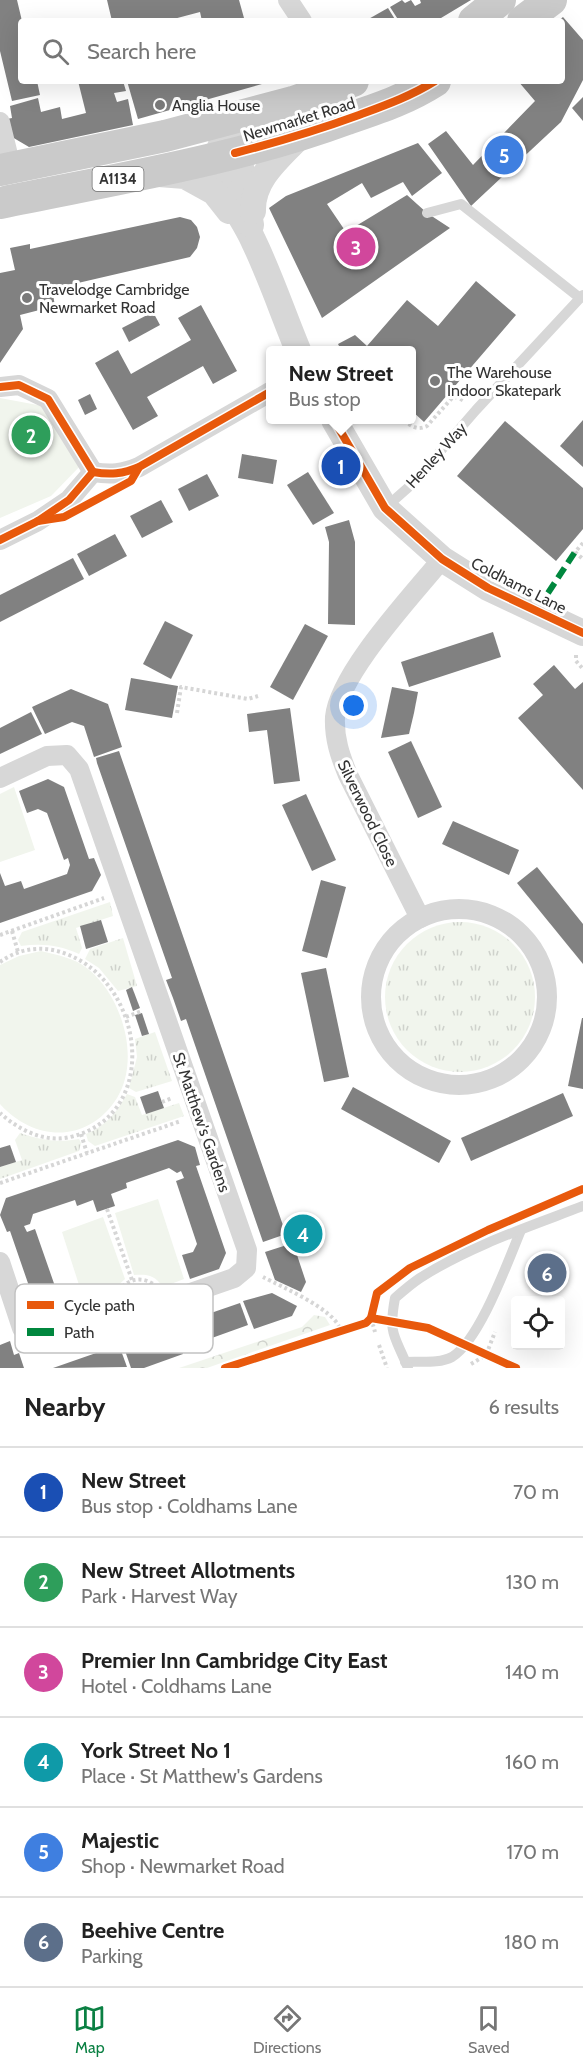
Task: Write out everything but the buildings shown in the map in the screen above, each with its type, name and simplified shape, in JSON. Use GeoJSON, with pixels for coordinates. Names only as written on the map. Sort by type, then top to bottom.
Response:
{"type":"FeatureCollection","features":[{"type":"Feature","properties":{"kind":"main road"},"geometry":{"type":"LineString","coordinates":[[478,18],[500,0]]}},
{"type":"Feature","properties":{"kind":"main road"},"geometry":{"type":"LineString","coordinates":[[528,18],[551,0]]}},
{"type":"Feature","properties":{"kind":"main road","name":"Newmarket Road"},"geometry":{"type":"LineString","coordinates":[[5,168],[189,130],[260,111],[337,84]]}},
{"type":"Feature","properties":{"kind":"main road","name":"Newmarket Road"},"geometry":{"type":"LineString","coordinates":[[0,203],[144,174],[226,149],[300,136],[413,95],[430,84]]}},
{"type":"Feature","properties":{"kind":"street"},"geometry":{"type":"LineString","coordinates":[[288,0],[300,18]]}},
{"type":"Feature","properties":{"kind":"street"},"geometry":{"type":"LineString","coordinates":[[340,84],[346,120]]}},
{"type":"Feature","properties":{"kind":"street"},"geometry":{"type":"LineString","coordinates":[[226,149],[236,126],[260,111]]}},
{"type":"Feature","properties":{"kind":"street"},"geometry":{"type":"LineString","coordinates":[[0,122],[5,168]]}},
{"type":"Feature","properties":{"kind":"street"},"geometry":{"type":"LineString","coordinates":[[189,130],[226,149],[246,190],[253,238],[296,346]]}},
{"type":"Feature","properties":{"kind":"street"},"geometry":{"type":"LineString","coordinates":[[253,238],[252,204],[259,181],[300,136]]}},
{"type":"Feature","properties":{"kind":"street"},"geometry":{"type":"LineString","coordinates":[[144,174],[185,176],[204,186],[214,192],[253,238]]}},
{"type":"Feature","properties":{"kind":"street"},"geometry":{"type":"LineString","coordinates":[[0,387],[20,385],[48,399],[93,472],[106,474],[124,474],[139,467],[266,394]]}},
{"type":"Feature","properties":{"kind":"street","name":"Coldhams Lane"},"geometry":{"type":"LineString","coordinates":[[336,424],[384,508],[442,559],[579,640]]}},
{"type":"Feature","properties":{"kind":"street"},"geometry":{"type":"LineString","coordinates":[[0,540],[38,521],[69,500],[93,472]]}},
{"type":"Feature","properties":{"kind":"street","name":"Silverwood Close"},"geometry":{"type":"LineString","coordinates":[[420,918],[348,775],[336,736],[335,716],[340,696],[355,668],[442,559]]}},
{"type":"Feature","properties":{"kind":"street","name":"St Matthew's Gardens"},"geometry":{"type":"LineString","coordinates":[[0,778],[47,756],[67,755],[79,769],[247,1250],[246,1268]]}},
{"type":"Feature","properties":{"kind":"street"},"geometry":{"type":"LineString","coordinates":[[448,909],[478,911],[506,922],[528,942],[542,968],[547,997],[542,1026],[528,1052],[506,1072],[480,1083],[451,1085],[423,1078],[399,1062],[382,1040],[372,1013],[371,985],[380,958],[396,934],[420,918],[448,909]]}},
{"type":"Feature","properties":{"kind":"street"},"geometry":{"type":"LineString","coordinates":[[0,1262],[15,1307]]}},
{"type":"Feature","properties":{"kind":"street"},"geometry":{"type":"LineString","coordinates":[[213,1285],[234,1278],[246,1268]]}},
{"type":"Feature","properties":{"kind":"lane"},"geometry":{"type":"LineString","coordinates":[[427,213],[461,204],[582,297]]}},
{"type":"Feature","properties":{"kind":"lane","name":"Henley Way"},"geometry":{"type":"LineString","coordinates":[[384,508],[411,485],[476,410],[582,297]]}},
{"type":"Feature","properties":{"kind":"lane"},"geometry":{"type":"LineString","coordinates":[[521,1230],[479,1325],[465,1345],[452,1356],[441,1361],[406,1365],[394,1339],[391,1320],[395,1298],[420,1278],[462,1255],[521,1230],[583,1206]]}},
{"type":"Feature","properties":{"kind":"path"},"geometry":{"type":"LineString","coordinates":[[409,424],[423,428],[454,398],[463,400],[476,410]]}},
{"type":"Feature","properties":{"kind":"path"},"geometry":{"type":"LineString","coordinates":[[583,543],[575,552],[583,559]]}},
{"type":"Feature","properties":{"kind":"path"},"geometry":{"type":"LineString","coordinates":[[579,640],[576,661],[583,669]]}},
{"type":"Feature","properties":{"kind":"path"},"geometry":{"type":"LineString","coordinates":[[177,713],[181,687],[248,699],[258,696]]}},
{"type":"Feature","properties":{"kind":"path"},"geometry":{"type":"LineString","coordinates":[[0,935],[122,892]]}},
{"type":"Feature","properties":{"kind":"path"},"geometry":{"type":"LineString","coordinates":[[12,931],[18,952]]}},
{"type":"Feature","properties":{"kind":"path"},"geometry":{"type":"LineString","coordinates":[[0,962],[18,952],[40,948],[53,950],[84,962],[109,984],[126,1017],[133,1053],[123,1095],[108,1118],[81,1134],[61,1139],[32,1134],[19,1128],[0,1113]]}},
{"type":"Feature","properties":{"kind":"path"},"geometry":{"type":"LineString","coordinates":[[0,1183],[200,1115]]}},
{"type":"Feature","properties":{"kind":"path"},"geometry":{"type":"LineString","coordinates":[[81,1134],[87,1153]]}},
{"type":"Feature","properties":{"kind":"path"},"geometry":{"type":"LineString","coordinates":[[107,1209],[132,1280]]}},
{"type":"Feature","properties":{"kind":"path"},"geometry":{"type":"LineString","coordinates":[[246,1268],[323,1310],[344,1328]]}},
{"type":"Feature","properties":{"kind":"path"},"geometry":{"type":"LineString","coordinates":[[370,1317],[391,1320]]}},
{"type":"Feature","properties":{"kind":"path"},"geometry":{"type":"LineString","coordinates":[[330,1333],[344,1328]]}},
{"type":"Feature","properties":{"kind":"path"},"geometry":{"type":"LineString","coordinates":[[465,1368],[486,1354],[495,1332]]}},
{"type":"Feature","properties":{"kind":"path"},"geometry":{"type":"LineString","coordinates":[[465,1345],[496,1359]]}},
{"type":"Feature","properties":{"kind":"green space"},"geometry":{"type":"Polygon","coordinates":[[[0,398],[43,406],[82,464],[51,496],[0,518],[0,398]]]}},
{"type":"Feature","properties":{"kind":"green space"},"geometry":{"type":"Polygon","coordinates":[[[14,787],[35,850],[0,862],[0,794],[14,787]]]}},
{"type":"Feature","properties":{"kind":"green space"},"geometry":{"type":"Polygon","coordinates":[[[110,902],[113,916],[76,928],[82,948],[79,954],[50,946],[21,946],[18,940],[22,932],[110,902]]]}},
{"type":"Feature","properties":{"kind":"green space"},"geometry":{"type":"Polygon","coordinates":[[[460,922],[489,928],[513,944],[529,968],[535,997],[529,1026],[513,1050],[489,1066],[460,1072],[431,1066],[407,1050],[391,1026],[385,997],[391,968],[407,944],[431,928],[460,922]]]}},
{"type":"Feature","properties":{"kind":"green space"},"geometry":{"type":"Polygon","coordinates":[[[123,938],[137,986],[118,991],[99,968],[85,959],[90,949],[123,938]]]}},
{"type":"Feature","properties":{"kind":"green space"},"geometry":{"type":"Polygon","coordinates":[[[41,951],[72,960],[88,969],[110,995],[124,1029],[127,1065],[124,1082],[117,1098],[105,1113],[91,1124],[76,1130],[44,1131],[29,1126],[14,1117],[0,1104],[0,965],[19,956],[41,951]]]}},
{"type":"Feature","properties":{"kind":"green space"},"geometry":{"type":"Polygon","coordinates":[[[155,1032],[172,1081],[136,1092],[129,1088],[137,1057],[135,1039],[155,1032]]]}},
{"type":"Feature","properties":{"kind":"green space"},"geometry":{"type":"Polygon","coordinates":[[[127,1094],[135,1097],[142,1115],[179,1103],[184,1116],[95,1146],[88,1141],[86,1134],[110,1118],[127,1094]]]}},
{"type":"Feature","properties":{"kind":"green space"},"geometry":{"type":"Polygon","coordinates":[[[20,1133],[49,1140],[79,1139],[81,1143],[79,1151],[0,1179],[0,1167],[22,1160],[15,1140],[20,1133]]]}},
{"type":"Feature","properties":{"kind":"green space"},"geometry":{"type":"Polygon","coordinates":[[[158,1199],[184,1279],[171,1284],[160,1284],[150,1276],[134,1275],[115,1213],[158,1199]]]}},
{"type":"Feature","properties":{"kind":"green space"},"geometry":{"type":"Polygon","coordinates":[[[103,1217],[125,1279],[119,1284],[79,1284],[62,1232],[103,1217]]]}},
{"type":"Feature","properties":{"kind":"green space"},"geometry":{"type":"Polygon","coordinates":[[[314,1315],[325,1317],[330,1325],[207,1368],[179,1368],[302,1327],[314,1315]]]}},
{"type":"Feature","properties":{"kind":"marked path"},"geometry":{"type":"LineString","coordinates":[[548,593],[575,552]]}},
{"type":"Feature","properties":{"kind":"cycle path"},"geometry":{"type":"LineString","coordinates":[[235,153],[298,136],[359,115],[408,96],[430,84]]}},
{"type":"Feature","properties":{"kind":"cycle path"},"geometry":{"type":"LineString","coordinates":[[0,387],[19,385],[48,399],[93,472]]}},
{"type":"Feature","properties":{"kind":"cycle path"},"geometry":{"type":"LineString","coordinates":[[93,472],[116,473],[139,467],[266,394]]}},
{"type":"Feature","properties":{"kind":"cycle path"},"geometry":{"type":"LineString","coordinates":[[336,424],[385,508],[442,559],[488,588],[583,633]]}},
{"type":"Feature","properties":{"kind":"cycle path"},"geometry":{"type":"LineString","coordinates":[[38,521],[64,517],[131,481],[138,469]]}},
{"type":"Feature","properties":{"kind":"cycle path"},"geometry":{"type":"LineString","coordinates":[[0,540],[38,521],[69,500],[93,472]]}},
{"type":"Feature","properties":{"kind":"cycle path"},"geometry":{"type":"LineString","coordinates":[[371,1318],[377,1293],[410,1268],[488,1230],[583,1189]]}},
{"type":"Feature","properties":{"kind":"cycle path"},"geometry":{"type":"LineString","coordinates":[[225,1368],[366,1323],[371,1318],[428,1328],[516,1368]]}},
{"type":"Feature","properties":{"kind":"place","name":"Anglia House"},"geometry":{"type":"Point","coordinates":[160,105]}},
{"type":"Feature","properties":{"kind":"place","name":"Majestic"},"geometry":{"type":"Point","coordinates":[504,155]}},
{"type":"Feature","properties":{"kind":"place","name":"Premier Inn Cambridge City East"},"geometry":{"type":"Point","coordinates":[356,247]}},
{"type":"Feature","properties":{"kind":"place","name":"Travelodge Cambridge Newmarket Road"},"geometry":{"type":"Point","coordinates":[27,298]}},
{"type":"Feature","properties":{"kind":"place","name":"The Warehouse Indoor Skatepark"},"geometry":{"type":"Point","coordinates":[435,381]}},
{"type":"Feature","properties":{"kind":"place","name":"New Street Allotments"},"geometry":{"type":"Point","coordinates":[31,435]}},
{"type":"Feature","properties":{"kind":"place","name":"New Street"},"geometry":{"type":"Point","coordinates":[341,466]}},
{"type":"Feature","properties":{"kind":"place","name":"York Street No 1"},"geometry":{"type":"Point","coordinates":[303,1234]}},
{"type":"Feature","properties":{"kind":"place","name":"Beehive Centre"},"geometry":{"type":"Point","coordinates":[547,1273]}}]}
